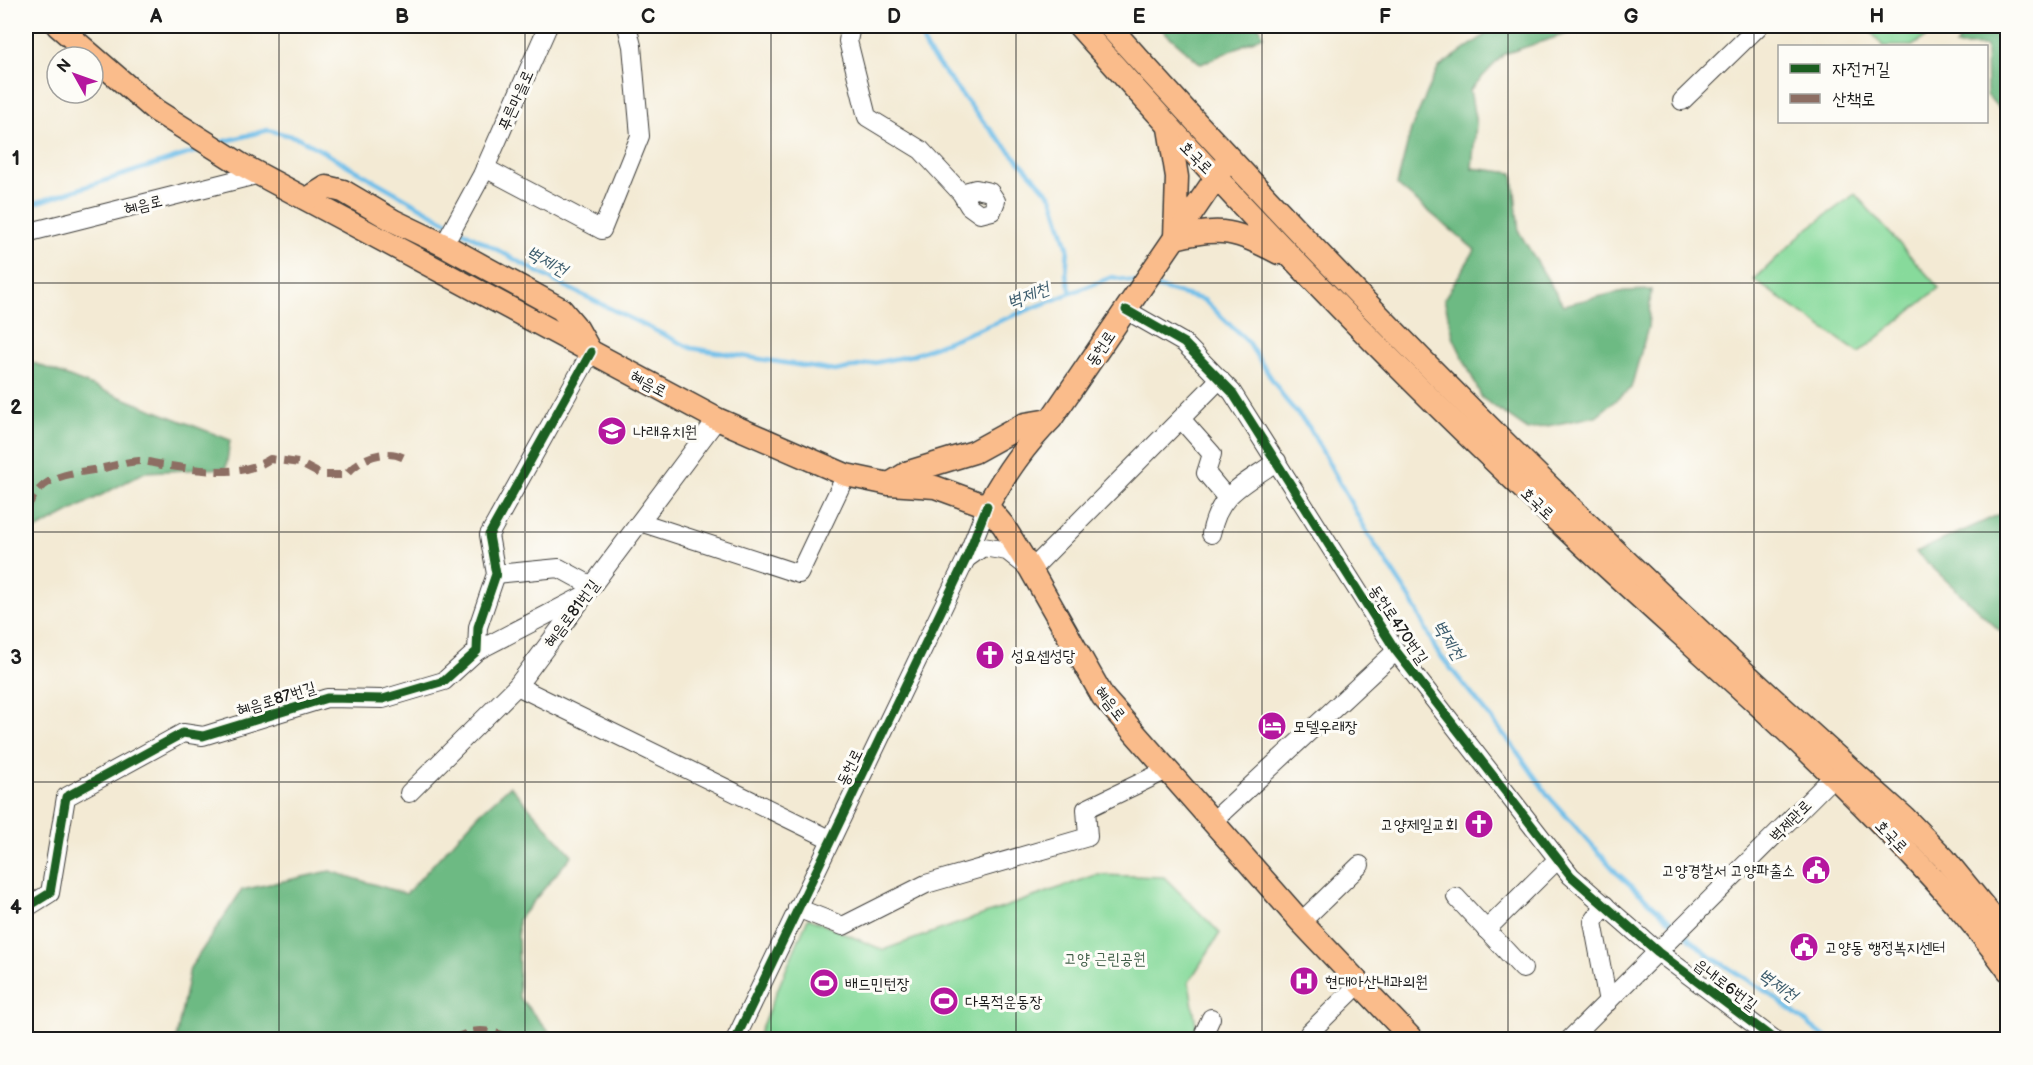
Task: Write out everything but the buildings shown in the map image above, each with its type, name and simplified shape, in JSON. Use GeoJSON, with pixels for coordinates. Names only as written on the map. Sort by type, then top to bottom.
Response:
{"type":"FeatureCollection","features":[{"type":"Feature","properties":{"kind":"main road"},"geometry":{"type":"LineString","coordinates":[[58,26],[155,110],[251,169]]}},
{"type":"Feature","properties":{"kind":"main road","name":"호국로"},"geometry":{"type":"LineString","coordinates":[[1079,26],[1169,128],[1292,260],[1555,519],[1840,770],[1904,817],[1944,858],[2007,936]]}},
{"type":"Feature","properties":{"kind":"main road","name":"호국로"},"geometry":{"type":"LineString","coordinates":[[1109,26],[1302,238],[1491,429],[1840,770],[1982,934],[2007,970]]}},
{"type":"Feature","properties":{"kind":"main road"},"geometry":{"type":"LineString","coordinates":[[1169,128],[1177,177],[1175,238]]}},
{"type":"Feature","properties":{"kind":"main road"},"geometry":{"type":"LineString","coordinates":[[1175,238],[1230,158]]}},
{"type":"Feature","properties":{"kind":"main road","name":"혜음로"},"geometry":{"type":"LineString","coordinates":[[251,169],[717,419],[846,475],[890,484],[935,487],[987,506],[1003,525],[1031,570],[1103,697],[1301,922],[1358,985],[1413,1040]]}},
{"type":"Feature","properties":{"kind":"main road"},"geometry":{"type":"LineString","coordinates":[[307,199],[326,187],[343,191],[394,221],[447,240],[561,309],[577,328],[591,352]]}},
{"type":"Feature","properties":{"kind":"main road"},"geometry":{"type":"LineString","coordinates":[[1175,238],[1227,231],[1249,238],[1292,260]]}},
{"type":"Feature","properties":{"kind":"main road","name":"동헌로"},"geometry":{"type":"LineString","coordinates":[[987,506],[1025,445],[1050,419],[1175,238]]}},
{"type":"Feature","properties":{"kind":"main road"},"geometry":{"type":"LineString","coordinates":[[890,484],[909,472],[974,452],[1025,424],[1050,419]]}},
{"type":"Feature","properties":{"kind":"street","name":"푸른마을로"},"geometry":{"type":"LineString","coordinates":[[447,240],[484,171],[548,26]]}},
{"type":"Feature","properties":{"kind":"street"},"geometry":{"type":"LineString","coordinates":[[484,171],[602,230],[640,136],[632,46],[627,26]]}},
{"type":"Feature","properties":{"kind":"street"},"geometry":{"type":"LineString","coordinates":[[851,26],[848,41],[867,117],[921,150],[961,192]]}},
{"type":"Feature","properties":{"kind":"street"},"geometry":{"type":"LineString","coordinates":[[1682,101],[1759,26]]}},
{"type":"Feature","properties":{"kind":"street","name":"혜음로"},"geometry":{"type":"LineString","coordinates":[[26,233],[251,169]]}},
{"type":"Feature","properties":{"kind":"street","name":"동헌로470번길"},"geometry":{"type":"LineString","coordinates":[[1130,304],[1184,343],[1232,392],[1396,651],[1571,876],[1605,905],[1663,947]]}},
{"type":"Feature","properties":{"kind":"street"},"geometry":{"type":"LineString","coordinates":[[477,651],[478,627],[496,574],[489,535],[591,352]]}},
{"type":"Feature","properties":{"kind":"street"},"geometry":{"type":"LineString","coordinates":[[966,559],[983,547],[1007,551],[1031,570],[1221,379]]}},
{"type":"Feature","properties":{"kind":"street","name":"혜음로81번길"},"geometry":{"type":"LineString","coordinates":[[410,793],[517,686],[717,419]]}},
{"type":"Feature","properties":{"kind":"street"},"geometry":{"type":"LineString","coordinates":[[1181,419],[1212,454],[1206,473],[1226,497]]}},
{"type":"Feature","properties":{"kind":"street"},"geometry":{"type":"LineString","coordinates":[[1211,534],[1215,513],[1226,497],[1276,461]]}},
{"type":"Feature","properties":{"kind":"street"},"geometry":{"type":"LineString","coordinates":[[640,522],[799,574],[846,475]]}},
{"type":"Feature","properties":{"kind":"street","name":"동헌로"},"geometry":{"type":"LineString","coordinates":[[735,1040],[966,559],[987,506]]}},
{"type":"Feature","properties":{"kind":"street"},"geometry":{"type":"LineString","coordinates":[[477,651],[589,590],[559,568],[496,574]]}},
{"type":"Feature","properties":{"kind":"street","name":"혜음로87번길"},"geometry":{"type":"LineString","coordinates":[[26,908],[50,893],[66,797],[183,733],[203,736],[327,698],[382,699],[444,681],[477,651]]}},
{"type":"Feature","properties":{"kind":"street"},"geometry":{"type":"LineString","coordinates":[[1212,822],[1396,651]]}},
{"type":"Feature","properties":{"kind":"street"},"geometry":{"type":"LineString","coordinates":[[517,686],[830,839]]}},
{"type":"Feature","properties":{"kind":"street"},"geometry":{"type":"LineString","coordinates":[[797,908],[843,926],[926,884],[1088,837],[1086,809],[1167,770]]}},
{"type":"Feature","properties":{"kind":"street","name":"벽제관로"},"geometry":{"type":"LineString","coordinates":[[1663,947],[1840,770]]}},
{"type":"Feature","properties":{"kind":"street"},"geometry":{"type":"LineString","coordinates":[[1486,930],[1558,859]]}},
{"type":"Feature","properties":{"kind":"street"},"geometry":{"type":"LineString","coordinates":[[1301,922],[1360,865]]}},
{"type":"Feature","properties":{"kind":"street"},"geometry":{"type":"LineString","coordinates":[[1456,897],[1523,969]]}},
{"type":"Feature","properties":{"kind":"street"},"geometry":{"type":"LineString","coordinates":[[1605,905],[1593,922],[1608,1002]]}},
{"type":"Feature","properties":{"kind":"street"},"geometry":{"type":"LineString","coordinates":[[1569,1040],[1663,947]]}},
{"type":"Feature","properties":{"kind":"street","name":"읍내로6번길"},"geometry":{"type":"LineString","coordinates":[[1663,947],[1763,1036]]}},
{"type":"Feature","properties":{"kind":"street"},"geometry":{"type":"LineString","coordinates":[[1308,1040],[1310,1033],[1358,985]]}},
{"type":"Feature","properties":{"kind":"street"},"geometry":{"type":"LineString","coordinates":[[1201,1040],[1211,1018]]}},
{"type":"Feature","properties":{"kind":"green space"},"geometry":{"type":"Polygon","coordinates":[[[1158,26],[1259,26],[1263,36],[1201,64],[1158,26]]]}},
{"type":"Feature","properties":{"kind":"green space"},"geometry":{"type":"Polygon","coordinates":[[[1498,26],[1591,26],[1504,54],[1470,90],[1476,124],[1472,168],[1513,173],[1519,232],[1563,305],[1624,291],[1651,290],[1648,327],[1631,388],[1596,416],[1528,430],[1482,398],[1454,339],[1444,299],[1475,250],[1397,185],[1411,129],[1438,68],[1498,26]]]}},
{"type":"Feature","properties":{"kind":"green space"},"geometry":{"type":"Polygon","coordinates":[[[1866,26],[1944,26],[1914,45],[1882,45],[1866,26]]]}},
{"type":"Feature","properties":{"kind":"green space"},"geometry":{"type":"Polygon","coordinates":[[[1969,26],[2007,26],[2007,118],[1988,96],[1988,45],[1956,45],[1969,26]]]}},
{"type":"Feature","properties":{"kind":"green space"},"geometry":{"type":"Polygon","coordinates":[[[1855,194],[1939,288],[1859,353],[1754,280],[1806,230],[1855,194]]]}},
{"type":"Feature","properties":{"kind":"green space"},"geometry":{"type":"Polygon","coordinates":[[[26,360],[230,440],[226,468],[145,472],[26,535],[26,360]]]}},
{"type":"Feature","properties":{"kind":"green space"},"geometry":{"type":"Polygon","coordinates":[[[2007,511],[2007,633],[1999,630],[1916,552],[2007,511]]]}},
{"type":"Feature","properties":{"kind":"green space"},"geometry":{"type":"Polygon","coordinates":[[[510,786],[572,855],[518,920],[519,997],[555,1039],[176,1039],[190,968],[242,890],[330,871],[406,894],[479,814],[510,786]]]}},
{"type":"Feature","properties":{"kind":"green space","name":"고양 근린공원"},"geometry":{"type":"Polygon","coordinates":[[[1096,875],[1164,877],[1220,933],[1189,982],[1197,1031],[1193,1039],[756,1040],[808,918],[883,950],[1096,875]]]}},
{"type":"Feature","properties":{"kind":"waterway","name":"벽제천"},"geometry":{"type":"LineString","coordinates":[[918,26],[926,49],[980,118],[1052,197],[1068,248],[1066,274],[1071,293]]}},
{"type":"Feature","properties":{"kind":"waterway","name":"벽제천"},"geometry":{"type":"LineString","coordinates":[[222,142],[268,130],[299,138],[449,223]]}},
{"type":"Feature","properties":{"kind":"waterway","name":"벽제천"},"geometry":{"type":"LineString","coordinates":[[26,206],[203,149]]}},
{"type":"Feature","properties":{"kind":"waterway","name":"벽제천"},"geometry":{"type":"LineString","coordinates":[[457,228],[560,284],[691,348],[835,371],[913,355],[1112,277],[1135,282]]}},
{"type":"Feature","properties":{"kind":"waterway","name":"벽제천"},"geometry":{"type":"LineString","coordinates":[[1149,285],[1204,300],[1247,341],[1285,399],[1309,427],[1368,534],[1412,601],[1436,650],[1513,746],[1550,798],[1617,873],[1676,926]]}},
{"type":"Feature","properties":{"kind":"waterway","name":"벽제천"},"geometry":{"type":"LineString","coordinates":[[1683,932],[1708,955],[1770,994],[1829,1040]]}},
{"type":"Feature","properties":{"kind":"marked path"},"geometry":{"type":"LineString","coordinates":[[26,509],[39,490],[54,479],[139,461],[203,470],[232,471],[258,465],[270,459],[299,463],[322,475],[346,475],[365,459],[373,456],[390,454],[406,459],[409,456]]}},
{"type":"Feature","properties":{"kind":"marked path"},"geometry":{"type":"LineString","coordinates":[[452,1040],[481,1031],[526,1040]]}},
{"type":"Feature","properties":{"kind":"cycle path"},"geometry":{"type":"LineString","coordinates":[[1126,310],[1184,343],[1232,392],[1396,651],[1571,876],[1658,952],[1775,1040]]}},
{"type":"Feature","properties":{"kind":"cycle path"},"geometry":{"type":"LineString","coordinates":[[26,908],[50,893],[66,797],[183,733],[203,736],[327,698],[383,699],[444,681],[477,651],[478,627],[496,574],[489,535],[591,352]]}},
{"type":"Feature","properties":{"kind":"cycle path"},"geometry":{"type":"LineString","coordinates":[[735,1040],[966,559],[987,506]]}},
{"type":"Feature","properties":{"kind":"place","name":"나래유치원"},"geometry":{"type":"Point","coordinates":[612,431]}},
{"type":"Feature","properties":{"kind":"place","name":"성요셉성당"},"geometry":{"type":"Point","coordinates":[990,655]}},
{"type":"Feature","properties":{"kind":"place","name":"모텔우래장"},"geometry":{"type":"Point","coordinates":[1272,726]}},
{"type":"Feature","properties":{"kind":"place","name":"고양제일교회"},"geometry":{"type":"Point","coordinates":[1479,824]}},
{"type":"Feature","properties":{"kind":"place","name":"고양경찰서 고양파출소"},"geometry":{"type":"Point","coordinates":[1816,870]}},
{"type":"Feature","properties":{"kind":"place","name":"고양동 행정복지센터"},"geometry":{"type":"Point","coordinates":[1804,947]}},
{"type":"Feature","properties":{"kind":"place","name":"현대아산내과의원"},"geometry":{"type":"Point","coordinates":[1304,981]}},
{"type":"Feature","properties":{"kind":"place","name":"배드민턴장"},"geometry":{"type":"Point","coordinates":[824,983]}},
{"type":"Feature","properties":{"kind":"place","name":"다목적운동장"},"geometry":{"type":"Point","coordinates":[944,1001]}}]}
